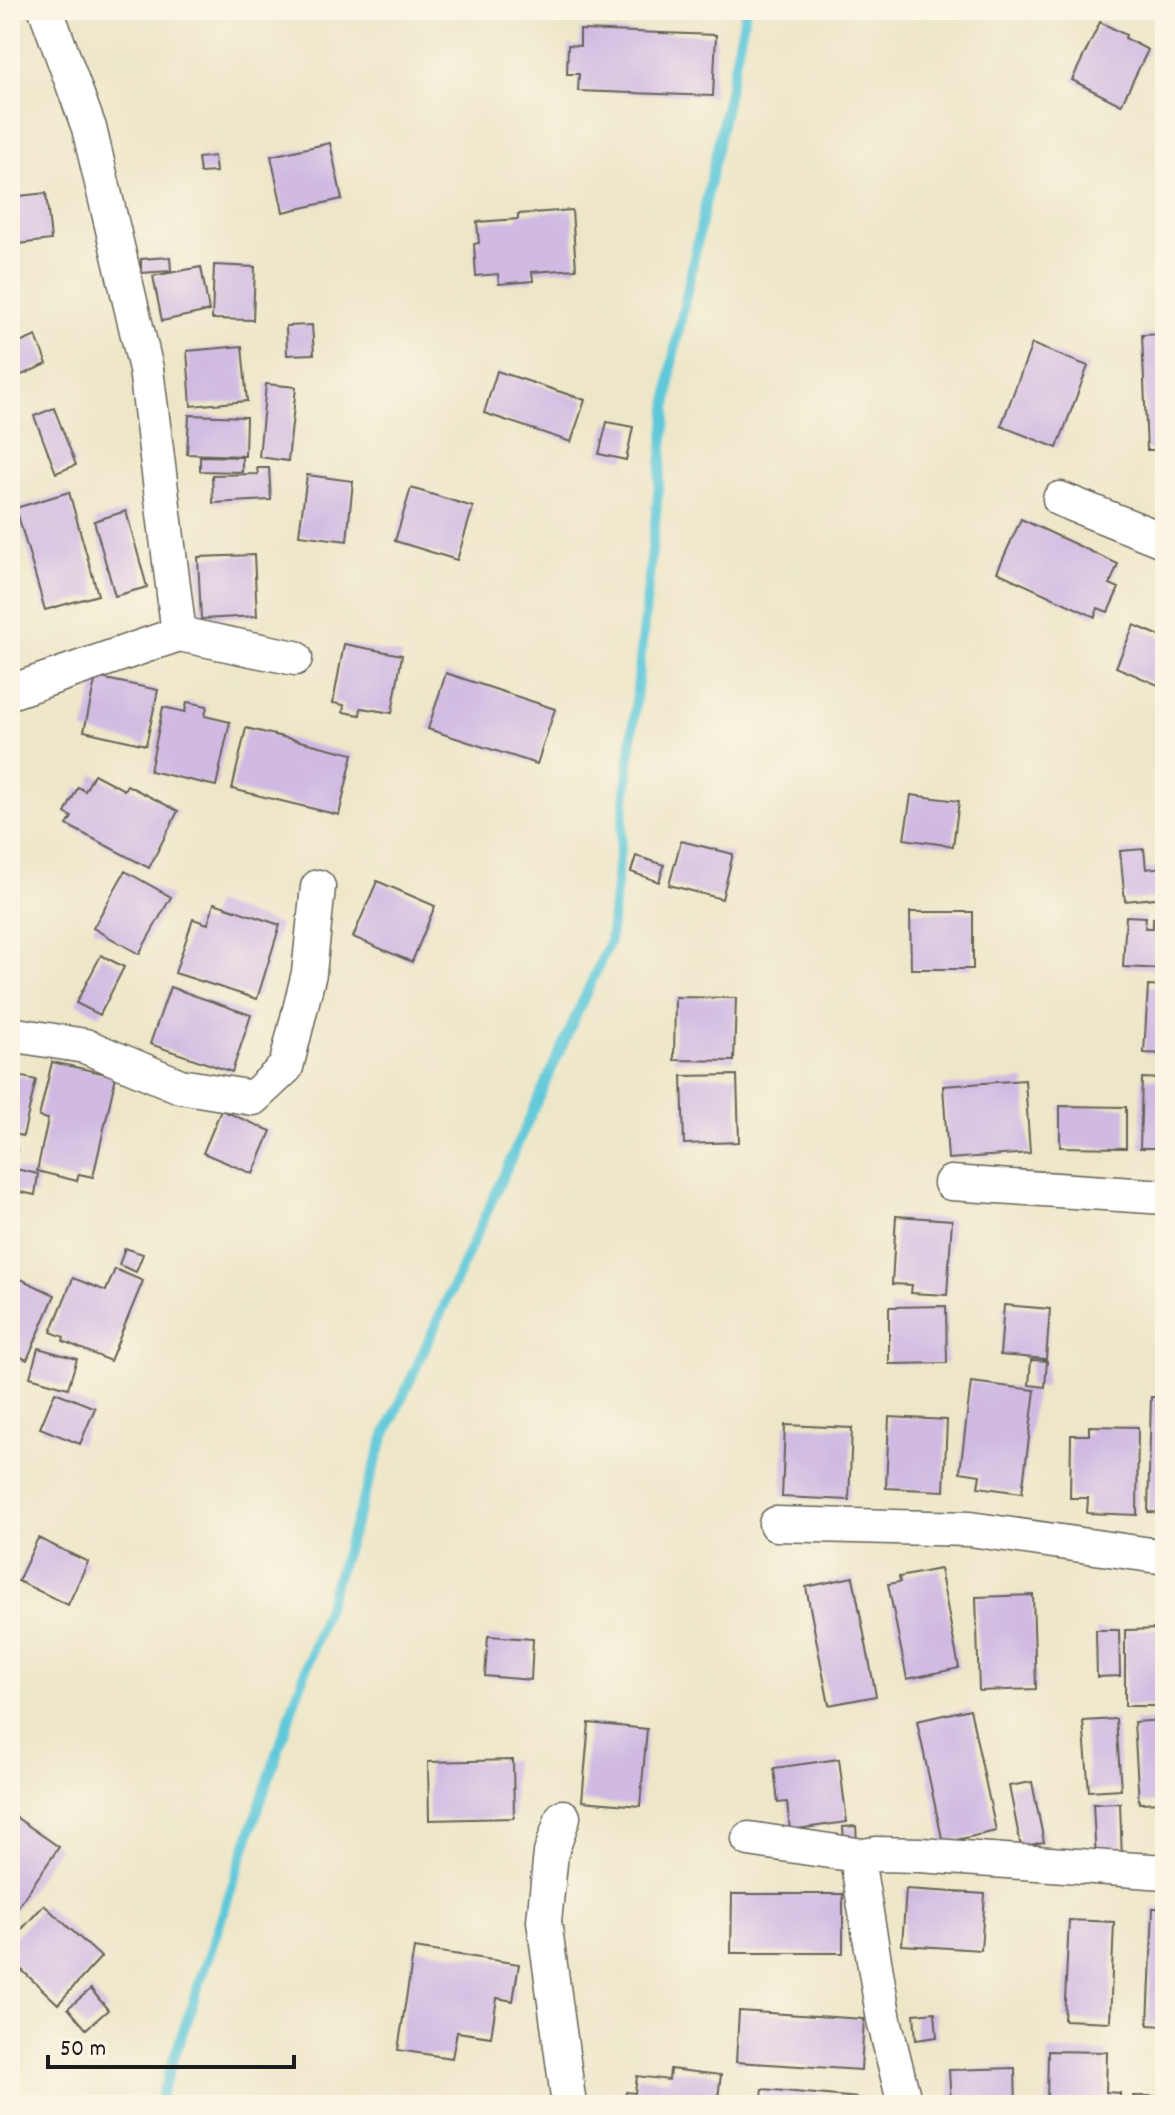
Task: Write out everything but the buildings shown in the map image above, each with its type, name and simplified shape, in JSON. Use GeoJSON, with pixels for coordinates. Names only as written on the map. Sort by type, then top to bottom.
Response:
{"type":"FeatureCollection","features":[{"type":"Feature","properties":{"kind":"street"},"geometry":{"type":"LineString","coordinates":[[46,10],[89,128],[146,369],[179,634]]}},
{"type":"Feature","properties":{"kind":"street"},"geometry":{"type":"LineString","coordinates":[[1060,499],[1165,541]]}},
{"type":"Feature","properties":{"kind":"street"},"geometry":{"type":"LineString","coordinates":[[10,692],[179,634],[295,658]]}},
{"type":"Feature","properties":{"kind":"street"},"geometry":{"type":"LineString","coordinates":[[10,1034],[85,1046],[180,1086],[253,1098],[286,1067],[309,973],[318,887]]}},
{"type":"Feature","properties":{"kind":"street"},"geometry":{"type":"LineString","coordinates":[[951,1183],[1165,1197]]}},
{"type":"Feature","properties":{"kind":"street"},"geometry":{"type":"LineString","coordinates":[[776,1524],[970,1529],[1165,1557]]}},
{"type":"Feature","properties":{"kind":"street"},"geometry":{"type":"LineString","coordinates":[[563,1817],[551,1853],[544,1921],[569,2105]]}},
{"type":"Feature","properties":{"kind":"street"},"geometry":{"type":"LineString","coordinates":[[749,1839],[863,1856],[920,1855],[1165,1872]]}},
{"type":"Feature","properties":{"kind":"street"},"geometry":{"type":"LineString","coordinates":[[863,1856],[859,1871],[881,2005],[905,2105]]}},
{"type":"Feature","properties":{"kind":"waterway"},"geometry":{"type":"LineString","coordinates":[[158,2105],[384,1438],[610,941],[672,363],[746,10]]}}]}
